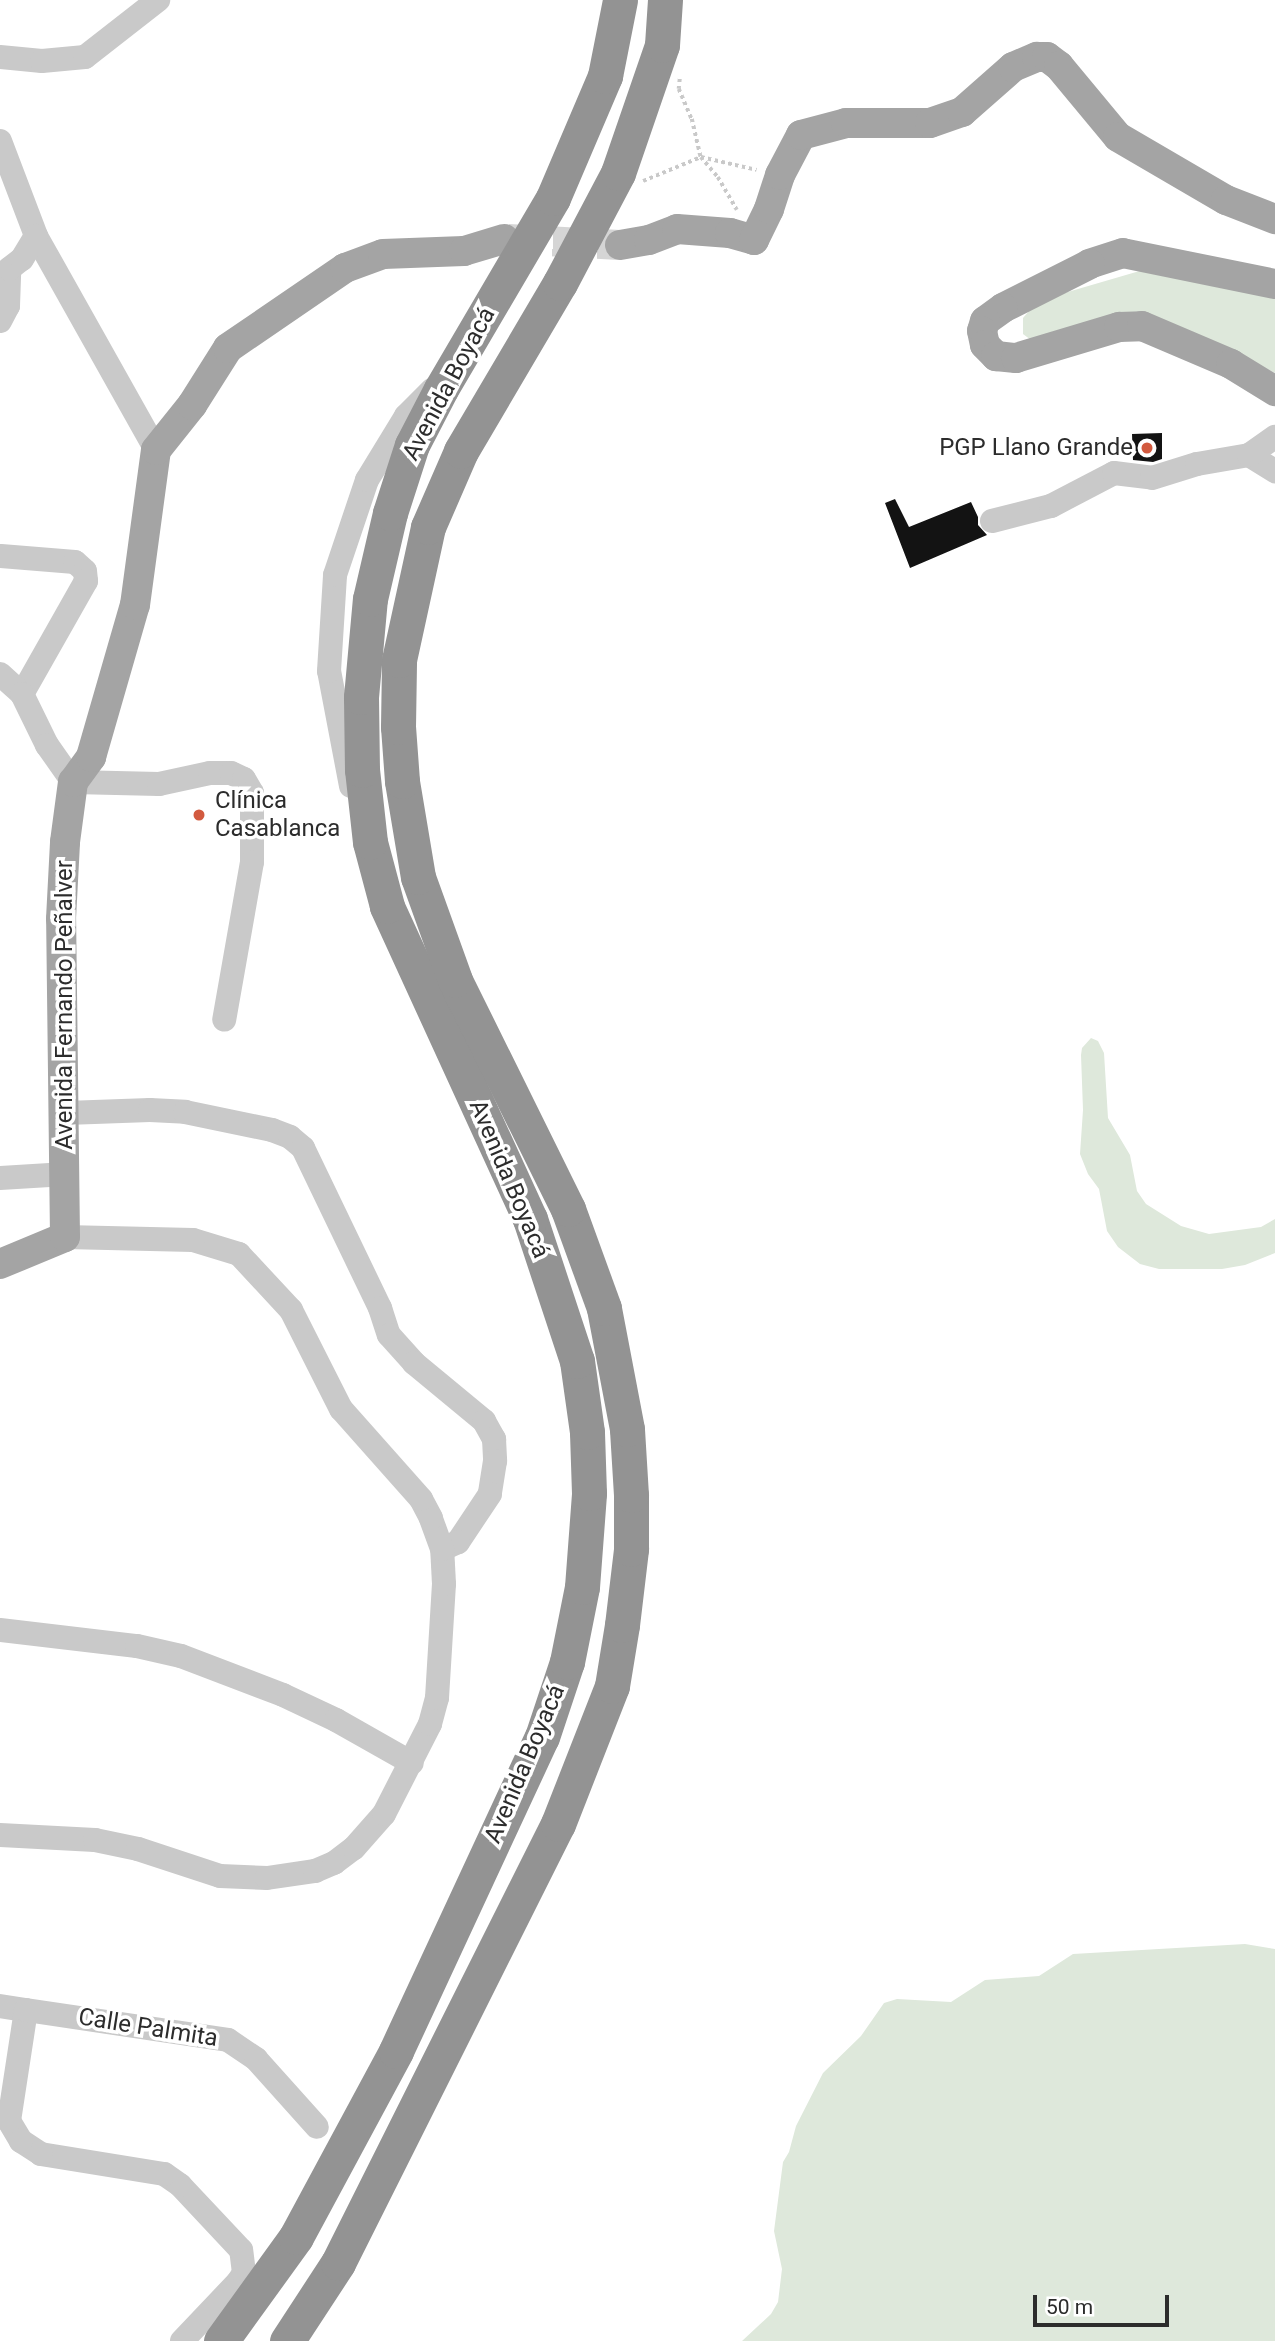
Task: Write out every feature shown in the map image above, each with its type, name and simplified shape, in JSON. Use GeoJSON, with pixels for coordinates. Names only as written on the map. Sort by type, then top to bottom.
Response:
{"type":"FeatureCollection","features":[{"type":"Feature","properties":{"kind":"highway","name":"Avenida Boyacá"},"geometry":{"type":"LineString","coordinates":[[220,2341],[296,2237],[396,2051],[542,1737],[567,1662],[582,1587],[589,1493],[587,1432],[578,1361],[530,1219],[387,906],[370,842],[362,769],[361,697],[370,598],[390,513],[412,444],[553,198],[605,76],[620,0]]}},
{"type":"Feature","properties":{"kind":"highway","name":"Avenida Boyacá"},"geometry":{"type":"LineString","coordinates":[[287,2341],[338,2263],[558,1824],[612,1686],[620,1637],[631,1549],[631,1495],[627,1429],[604,1308],[568,1209],[455,981],[418,877],[401,768],[398,727],[399,660],[428,527],[461,451],[560,283],[618,173],[662,45],[665,0]]}},
{"type":"Feature","properties":{"kind":"main road"},"geometry":{"type":"LineString","coordinates":[[620,245],[649,240],[677,229],[730,233],[754,240],[769,209],[780,175],[801,135],[846,123],[930,123],[962,112],[1013,67],[1037,57],[1047,57],[1059,66],[1118,136],[1226,200],[1275,219]]}},
{"type":"Feature","properties":{"kind":"main road"},"geometry":{"type":"LineString","coordinates":[[156,450],[192,405],[228,348],[345,268],[383,254],[464,251],[504,239]]}},
{"type":"Feature","properties":{"kind":"main road"},"geometry":{"type":"LineString","coordinates":[[1275,284],[1123,253],[1090,264],[1003,308],[985,321],[982,331],[985,345],[996,356],[1016,358],[1108,330],[1142,326],[1231,364],[1275,391]]}},
{"type":"Feature","properties":{"kind":"main road","name":"Avenida Fernando Peñalver"},"geometry":{"type":"LineString","coordinates":[[65,1237],[66,1113],[61,919],[65,842],[73,782],[90,757],[135,605],[156,450]]}},
{"type":"Feature","properties":{"kind":"main road"},"geometry":{"type":"LineString","coordinates":[[0,1264],[65,1237]]}},
{"type":"Feature","properties":{"kind":"street"},"geometry":{"type":"LineString","coordinates":[[0,57],[42,61],[85,57],[158,0]]}},
{"type":"Feature","properties":{"kind":"street"},"geometry":{"type":"LineString","coordinates":[[0,141],[36,236],[156,450]]}},
{"type":"Feature","properties":{"kind":"street"},"geometry":{"type":"LineString","coordinates":[[0,321],[8,306],[9,269],[22,259],[36,236]]}},
{"type":"Feature","properties":{"kind":"street"},"geometry":{"type":"LineString","coordinates":[[992,521],[1051,506],[1114,473],[1152,478],[1219,458],[1250,455],[1275,437]]}},
{"type":"Feature","properties":{"kind":"street"},"geometry":{"type":"LineString","coordinates":[[1250,455],[1275,471]]}},
{"type":"Feature","properties":{"kind":"street"},"geometry":{"type":"LineString","coordinates":[[1,556],[75,562],[85,571],[86,581],[22,694]]}},
{"type":"Feature","properties":{"kind":"street"},"geometry":{"type":"LineString","coordinates":[[0,674],[22,694],[47,745],[73,782],[159,784],[210,773],[231,773],[244,779],[252,793],[251,862],[224,1020]]}},
{"type":"Feature","properties":{"kind":"street"},"geometry":{"type":"LineString","coordinates":[[66,1113],[176,1111],[272,1130],[290,1137],[303,1148],[380,1308],[389,1335],[414,1363],[484,1421],[494,1439],[495,1461],[489,1494],[458,1542],[442,1549]]}},
{"type":"Feature","properties":{"kind":"street"},"geometry":{"type":"LineString","coordinates":[[0,1178],[66,1174]]}},
{"type":"Feature","properties":{"kind":"street"},"geometry":{"type":"LineString","coordinates":[[0,1835],[94,1840],[138,1849],[220,1876],[292,1876],[334,1863],[354,1848],[384,1814],[430,1724],[437,1698],[444,1584],[442,1549],[421,1499],[341,1409],[291,1310],[239,1254],[193,1240],[65,1237]]}},
{"type":"Feature","properties":{"kind":"street"},"geometry":{"type":"LineString","coordinates":[[0,1630],[137,1646],[181,1656],[293,1700],[412,1763]]}},
{"type":"Feature","properties":{"kind":"street","name":"Calle Palmita"},"geometry":{"type":"LineString","coordinates":[[0,2006],[228,2040],[256,2059],[317,2127]]}},
{"type":"Feature","properties":{"kind":"street"},"geometry":{"type":"LineString","coordinates":[[26,2010],[9,2121],[21,2141],[41,2154],[164,2174],[180,2185],[242,2250],[244,2273],[182,2341]]}},
{"type":"Feature","properties":{"kind":"path"},"geometry":{"type":"LineString","coordinates":[[680,77],[679,89],[692,119],[701,157],[719,177],[754,240]]}},
{"type":"Feature","properties":{"kind":"path"},"geometry":{"type":"LineString","coordinates":[[701,157],[780,175]]}},
{"type":"Feature","properties":{"kind":"shaded area"},"geometry":{"type":"Polygon","coordinates":[[[1143,270],[1275,298],[1275,373],[1181,327],[1031,340],[1023,334],[1023,318],[1029,311],[1054,296],[1143,270]]]}},
{"type":"Feature","properties":{"kind":"shaded area"},"geometry":{"type":"Polygon","coordinates":[[[1091,1038],[1098,1041],[1104,1053],[1108,1118],[1130,1155],[1137,1191],[1146,1204],[1181,1226],[1209,1234],[1261,1227],[1275,1219],[1275,1253],[1245,1265],[1222,1269],[1159,1269],[1140,1264],[1118,1247],[1107,1231],[1099,1189],[1088,1174],[1080,1154],[1083,1110],[1081,1055],[1082,1048],[1091,1038]]]}},
{"type":"Feature","properties":{"kind":"shaded area"},"geometry":{"type":"Polygon","coordinates":[[[1245,1944],[1275,1949],[1275,2341],[742,2341],[771,2314],[778,2302],[782,2269],[774,2231],[783,2162],[789,2152],[796,2126],[823,2073],[861,2036],[884,2003],[897,1999],[951,2002],[985,1980],[1039,1976],[1073,1954],[1245,1944]]]}},
{"type":"Feature","properties":{"kind":"building","name":"PGP Llano Grande"},"geometry":{"type":"Polygon","coordinates":[[[1162,433],[1162,459],[1153,462],[1133,460],[1132,434],[1162,433]]]}},
{"type":"Feature","properties":{"kind":"building"},"geometry":{"type":"Polygon","coordinates":[[[895,499],[909,527],[971,502],[978,517],[978,525],[987,535],[910,568],[885,503],[895,499]]]}},
{"type":"Feature","properties":{"kind":"tunnel"},"geometry":{"type":"LineString","coordinates":[[508,239],[620,245]]}},
{"type":"Feature","properties":{"kind":"place","name":"PGP Llano Grande"},"geometry":{"type":"Point","coordinates":[1147,448]}},
{"type":"Feature","properties":{"kind":"place","name":"Clínica Casablanca"},"geometry":{"type":"Point","coordinates":[199,815]}}]}
